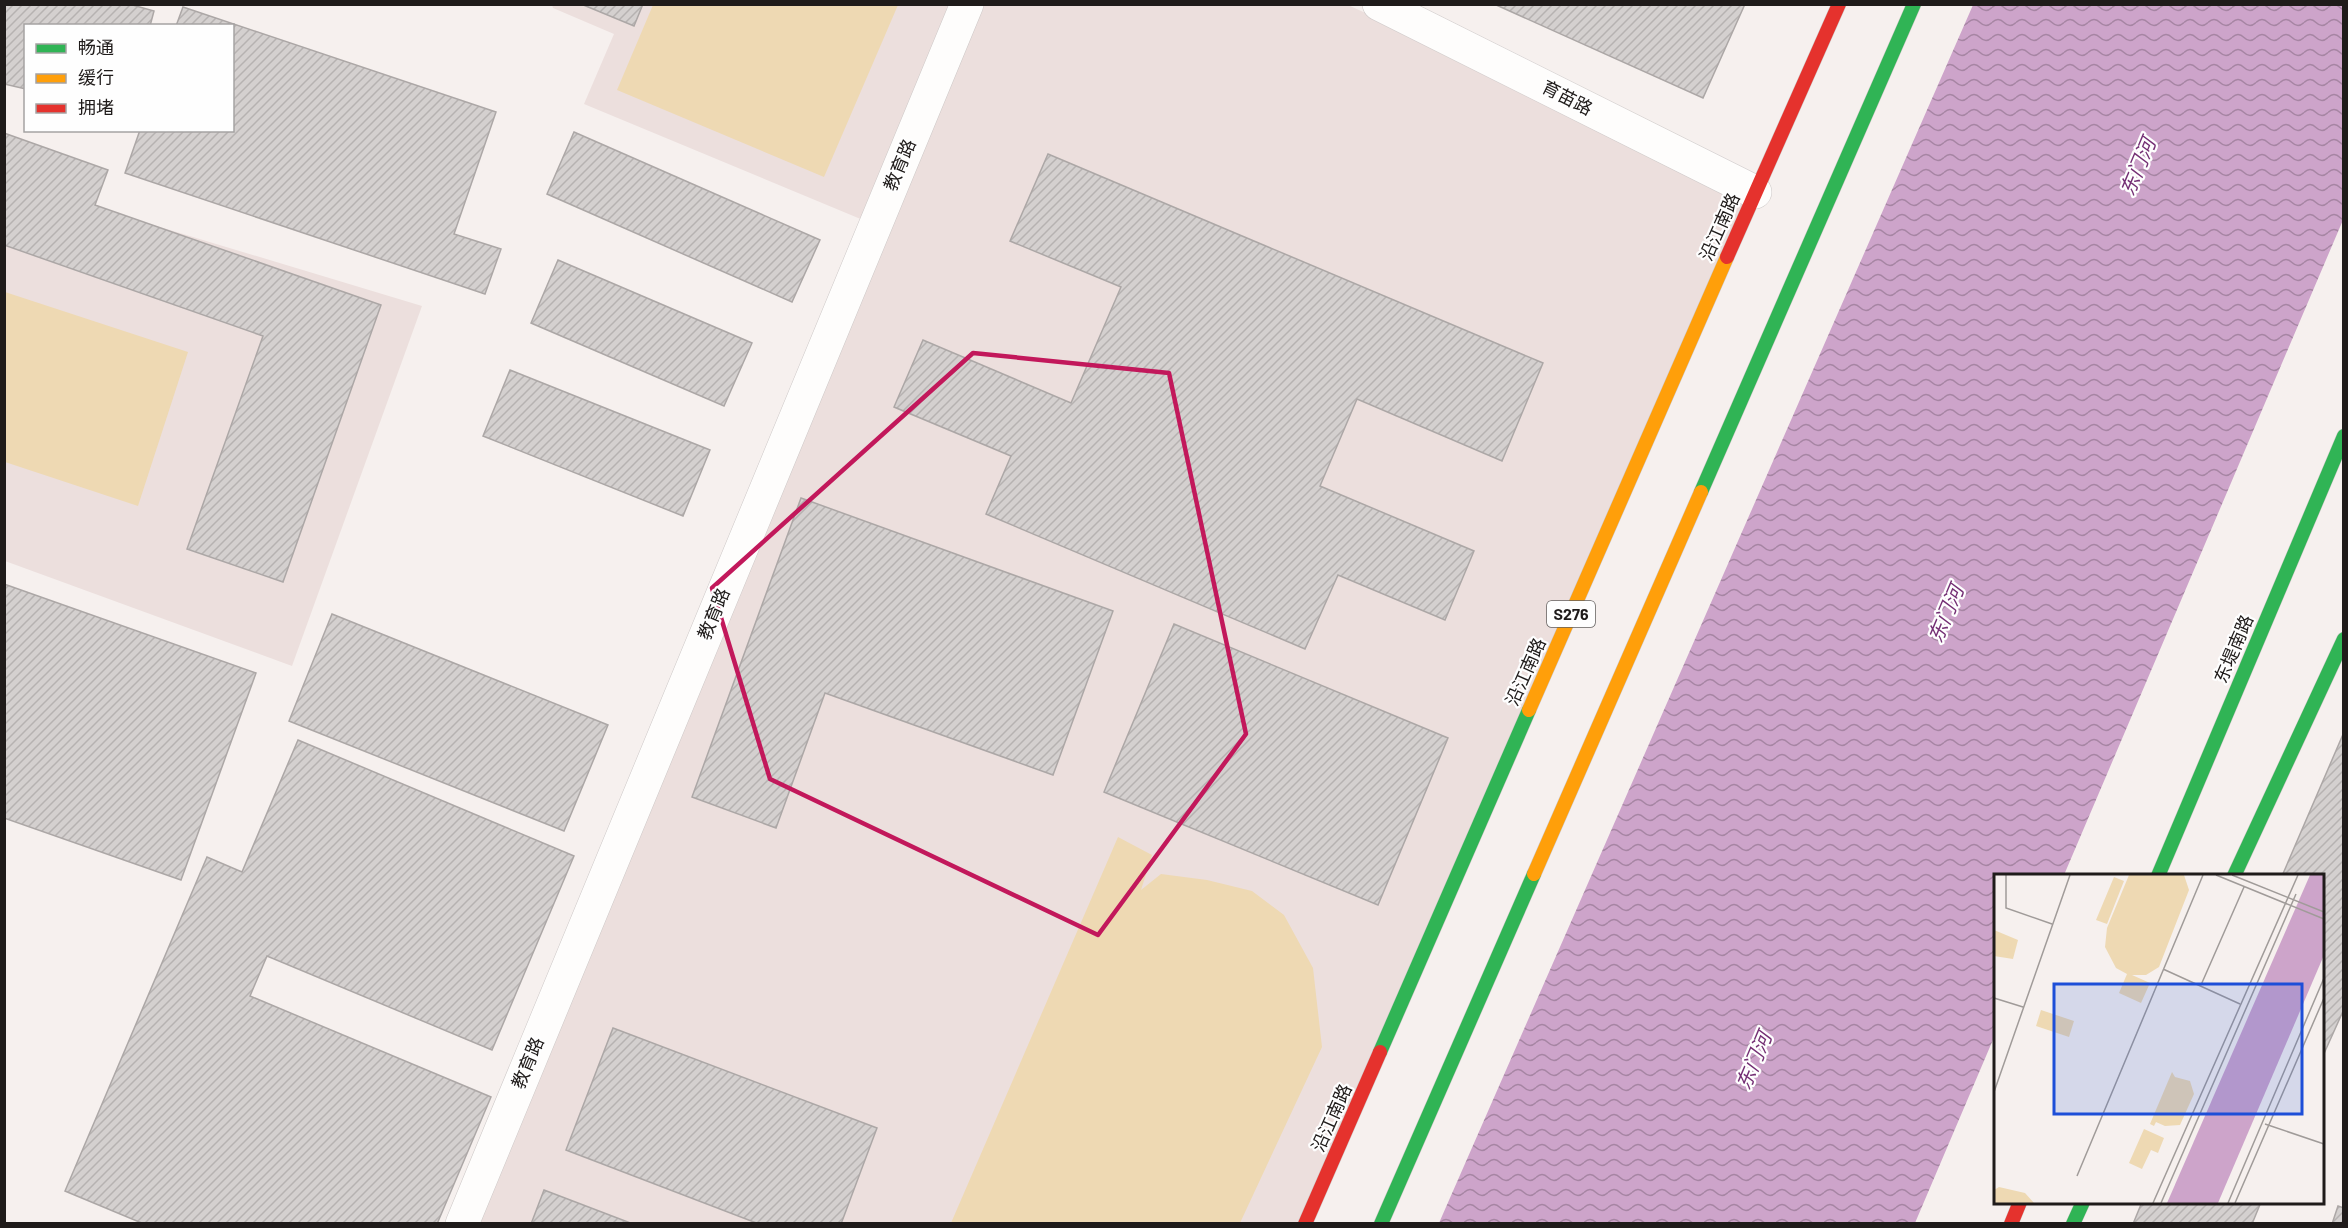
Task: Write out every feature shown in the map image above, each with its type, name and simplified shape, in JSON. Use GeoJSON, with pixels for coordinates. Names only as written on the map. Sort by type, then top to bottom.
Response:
{"type":"FeatureCollection","features":[{"type":"Feature","properties":{"kind":"main road","name":"沿江南路"},"geometry":{"type":"LineString","coordinates":[[1305,1224],[1839,4]]}},
{"type":"Feature","properties":{"kind":"main road"},"geometry":{"type":"LineString","coordinates":[[1381,1224],[1914,4]]}},
{"type":"Feature","properties":{"kind":"main road","name":"东堤南路"},"geometry":{"type":"LineString","coordinates":[[2159,874],[2343,436]]}},
{"type":"Feature","properties":{"kind":"main road"},"geometry":{"type":"LineString","coordinates":[[2235,874],[2343,639]]}},
{"type":"Feature","properties":{"kind":"main road"},"geometry":{"type":"LineString","coordinates":[[2011,1224],[2020,1204]]}},
{"type":"Feature","properties":{"kind":"main road"},"geometry":{"type":"LineString","coordinates":[[2073,1224],[2082,1204]]}},
{"type":"Feature","properties":{"kind":"street","name":"教育路"},"geometry":{"type":"LineString","coordinates":[[462,1224],[968,4]]}},
{"type":"Feature","properties":{"kind":"street","name":"育苗路"},"geometry":{"type":"LineString","coordinates":[[1386,6],[1755,192]]}},
{"type":"Feature","properties":{"kind":"highlighted area"},"geometry":{"type":"Polygon","coordinates":[[[973,353],[1169,373],[1246,734],[1098,935],[770,779],[712,588],[973,353]]]}},
{"type":"Feature","properties":{"kind":"shaded area"},"geometry":{"type":"Polygon","coordinates":[[[653,4],[898,5],[824,177],[617,90],[653,4]]]}},
{"type":"Feature","properties":{"kind":"shaded area"},"geometry":{"type":"Polygon","coordinates":[[[552,5],[1348,5],[1755,192],[1305,1223],[462,1224],[875,225],[584,104],[614,34],[553,8],[552,5]]]}},
{"type":"Feature","properties":{"kind":"shaded area"},"geometry":{"type":"Polygon","coordinates":[[[4,180],[422,306],[292,666],[5,561],[4,180]]]}},
{"type":"Feature","properties":{"kind":"shaded area"},"geometry":{"type":"Polygon","coordinates":[[[5,292],[188,352],[138,506],[5,462],[5,292]]]}},
{"type":"Feature","properties":{"kind":"shaded area"},"geometry":{"type":"Polygon","coordinates":[[[1118,837],[1152,855],[1141,890],[1161,874],[1207,880],[1252,891],[1284,915],[1313,968],[1322,1047],[1240,1223],[951,1223],[1118,837]]]}},
{"type":"Feature","properties":{"kind":"water","name":"东门河"},"geometry":{"type":"Polygon","coordinates":[[[1973,5],[2343,5],[2343,220],[2064,874],[1994,874],[1994,1037],[1915,1223],[1439,1223],[1973,5]]]}},
{"type":"Feature","properties":{"kind":"building"},"geometry":{"type":"Polygon","coordinates":[[[4,4],[129,4],[154,11],[151,24],[24,24],[24,89],[4,84],[4,4]]]}},
{"type":"Feature","properties":{"kind":"building"},"geometry":{"type":"Polygon","coordinates":[[[581,4],[643,4],[634,26],[581,4]]]}},
{"type":"Feature","properties":{"kind":"building"},"geometry":{"type":"Polygon","coordinates":[[[1494,4],[1745,4],[1703,98],[1494,4]]]}},
{"type":"Feature","properties":{"kind":"building"},"geometry":{"type":"Polygon","coordinates":[[[183,7],[234,24],[177,24],[183,7]]]}},
{"type":"Feature","properties":{"kind":"building"},"geometry":{"type":"Polygon","coordinates":[[[234,24],[496,112],[454,234],[501,249],[485,294],[125,173],[139,132],[234,132],[234,24]]]}},
{"type":"Feature","properties":{"kind":"building"},"geometry":{"type":"Polygon","coordinates":[[[574,132],[820,240],[792,302],[547,194],[574,132]]]}},
{"type":"Feature","properties":{"kind":"building"},"geometry":{"type":"Polygon","coordinates":[[[4,133],[108,170],[95,205],[381,305],[283,582],[187,549],[263,336],[4,245],[4,133]]]}},
{"type":"Feature","properties":{"kind":"building"},"geometry":{"type":"Polygon","coordinates":[[[1048,154],[1543,363],[1502,461],[1357,399],[1320,486],[1474,551],[1445,620],[1338,575],[1305,649],[986,514],[1011,456],[894,407],[923,340],[1071,403],[1121,287],[1010,241],[1048,154]]]}},
{"type":"Feature","properties":{"kind":"building"},"geometry":{"type":"Polygon","coordinates":[[[558,260],[752,343],[724,406],[531,323],[558,260]]]}},
{"type":"Feature","properties":{"kind":"building"},"geometry":{"type":"Polygon","coordinates":[[[510,370],[710,450],[683,516],[483,436],[510,370]]]}},
{"type":"Feature","properties":{"kind":"building"},"geometry":{"type":"Polygon","coordinates":[[[801,498],[1113,611],[1053,775],[825,693],[776,828],[692,797],[801,498]]]}},
{"type":"Feature","properties":{"kind":"building"},"geometry":{"type":"Polygon","coordinates":[[[4,584],[256,673],[181,880],[4,818],[4,584]]]}},
{"type":"Feature","properties":{"kind":"building"},"geometry":{"type":"Polygon","coordinates":[[[332,614],[608,725],[564,831],[289,721],[332,614]]]}},
{"type":"Feature","properties":{"kind":"building"},"geometry":{"type":"Polygon","coordinates":[[[1174,624],[1448,738],[1378,905],[1104,792],[1174,624]]]}},
{"type":"Feature","properties":{"kind":"building"},"geometry":{"type":"Polygon","coordinates":[[[2344,732],[2344,1009],[2324,1054],[2324,874],[2283,874],[2344,732]]]}},
{"type":"Feature","properties":{"kind":"building"},"geometry":{"type":"Polygon","coordinates":[[[298,740],[574,856],[492,1050],[267,956],[250,996],[491,1097],[437,1224],[144,1224],[65,1191],[207,857],[242,872],[298,740]]]}},
{"type":"Feature","properties":{"kind":"building"},"geometry":{"type":"Polygon","coordinates":[[[613,1028],[877,1128],[841,1224],[759,1224],[566,1150],[613,1028]]]}},
{"type":"Feature","properties":{"kind":"building"},"geometry":{"type":"Polygon","coordinates":[[[544,1190],[633,1224],[531,1224],[544,1190]]]}},
{"type":"Feature","properties":{"kind":"building"},"geometry":{"type":"Polygon","coordinates":[[[2141,1204],[2260,1204],[2252,1224],[2133,1224],[2141,1204]]]}},
{"type":"Feature","properties":{"kind":"building"},"geometry":{"type":"Polygon","coordinates":[[[2338,1206],[2344,1208],[2344,1224],[2332,1224],[2338,1206]]]}},
{"type":"Feature","properties":{"kind":"traffic: fast"},"geometry":{"type":"LineString","coordinates":[[1701,492],[1914,4]]}},
{"type":"Feature","properties":{"kind":"traffic: fast"},"geometry":{"type":"LineString","coordinates":[[2159,874],[2344,436]]}},
{"type":"Feature","properties":{"kind":"traffic: fast"},"geometry":{"type":"LineString","coordinates":[[2235,874],[2344,639]]}},
{"type":"Feature","properties":{"kind":"traffic: fast"},"geometry":{"type":"LineString","coordinates":[[1380,1052],[1529,710]]}},
{"type":"Feature","properties":{"kind":"traffic: fast"},"geometry":{"type":"LineString","coordinates":[[1381,1224],[1534,874]]}},
{"type":"Feature","properties":{"kind":"traffic: fast"},"geometry":{"type":"LineString","coordinates":[[2073,1224],[2082,1204]]}},
{"type":"Feature","properties":{"kind":"traffic: slow"},"geometry":{"type":"LineString","coordinates":[[1529,710],[1727,257]]}},
{"type":"Feature","properties":{"kind":"traffic: slow"},"geometry":{"type":"LineString","coordinates":[[1534,874],[1701,492]]}},
{"type":"Feature","properties":{"kind":"traffic: jam"},"geometry":{"type":"LineString","coordinates":[[1727,257],[1839,4]]}},
{"type":"Feature","properties":{"kind":"traffic: jam"},"geometry":{"type":"LineString","coordinates":[[1305,1224],[1380,1052]]}},
{"type":"Feature","properties":{"kind":"traffic: jam"},"geometry":{"type":"LineString","coordinates":[[2011,1224],[2019,1204]]}}]}
